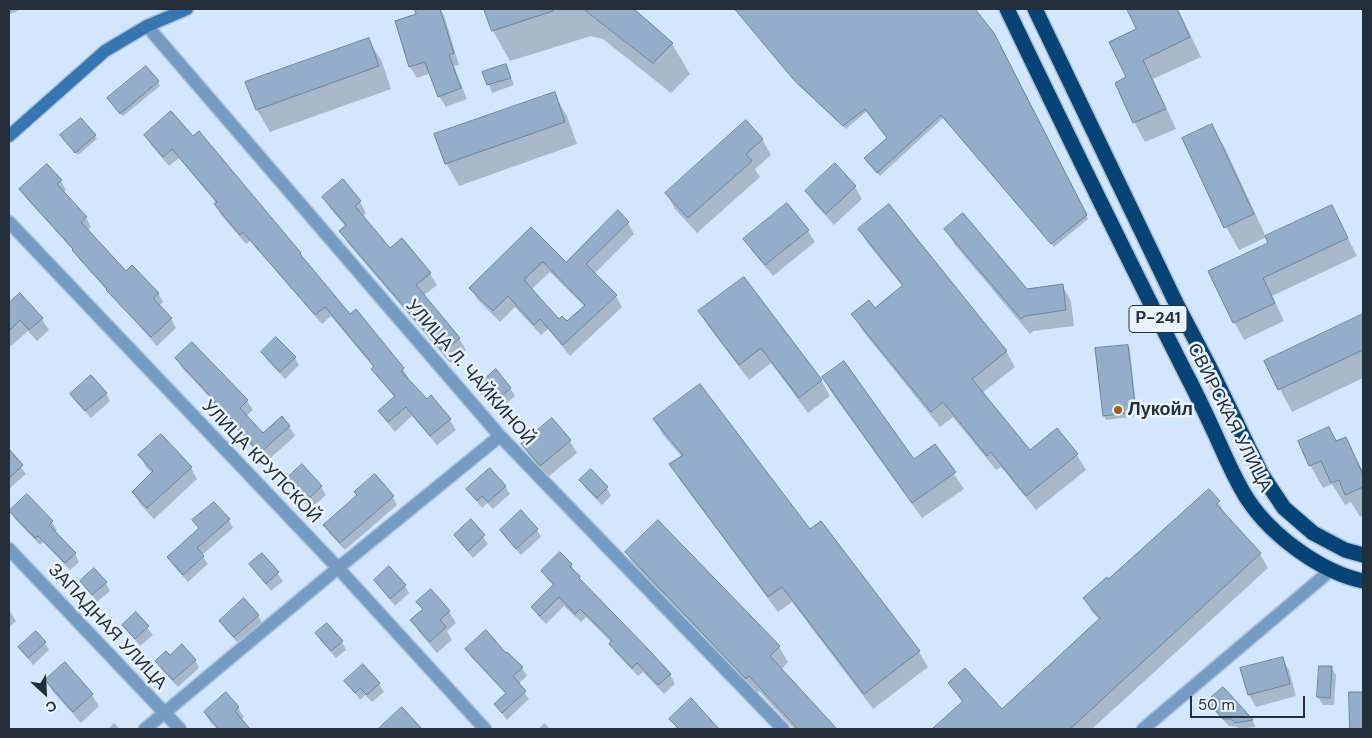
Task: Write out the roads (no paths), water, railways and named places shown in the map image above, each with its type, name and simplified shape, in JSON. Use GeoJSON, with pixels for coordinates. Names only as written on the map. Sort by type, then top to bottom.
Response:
{"type":"FeatureCollection","features":[{"type":"Feature","properties":{"kind":"highway","name":"СВИРСКАЯ УЛИЦА"},"geometry":{"type":"LineString","coordinates":[[1007,9],[1123,251],[1205,411],[1248,501],[1274,531],[1304,554],[1331,570],[1363,581]]}},
{"type":"Feature","properties":{"kind":"highway","name":"СВИРСКАЯ УЛИЦА"},"geometry":{"type":"LineString","coordinates":[[1035,9],[1176,303],[1262,475],[1284,508],[1313,533],[1344,550],[1363,555]]}},
{"type":"Feature","properties":{"kind":"main road"},"geometry":{"type":"LineString","coordinates":[[9,136],[105,51],[147,26],[187,9]]}},
{"type":"Feature","properties":{"kind":"street","name":"УЛИЦА Л. ЧАЙКИНОЙ"},"geometry":{"type":"LineString","coordinates":[[147,26],[500,436],[784,729]]}},
{"type":"Feature","properties":{"kind":"street","name":"УЛИЦА КРУПСКОЙ"},"geometry":{"type":"LineString","coordinates":[[9,222],[338,568],[485,729]]}},
{"type":"Feature","properties":{"kind":"street"},"geometry":{"type":"LineString","coordinates":[[145,729],[163,712],[500,436]]}},
{"type":"Feature","properties":{"kind":"street","name":"ЗАПАДНАЯ УЛИЦА"},"geometry":{"type":"LineString","coordinates":[[9,549],[180,729]]}},
{"type":"Feature","properties":{"kind":"street"},"geometry":{"type":"LineString","coordinates":[[1143,729],[1331,570]]}},
{"type":"Feature","properties":{"kind":"place","name":"Лукойл"},"geometry":{"type":"Point","coordinates":[1118,410]}}]}
